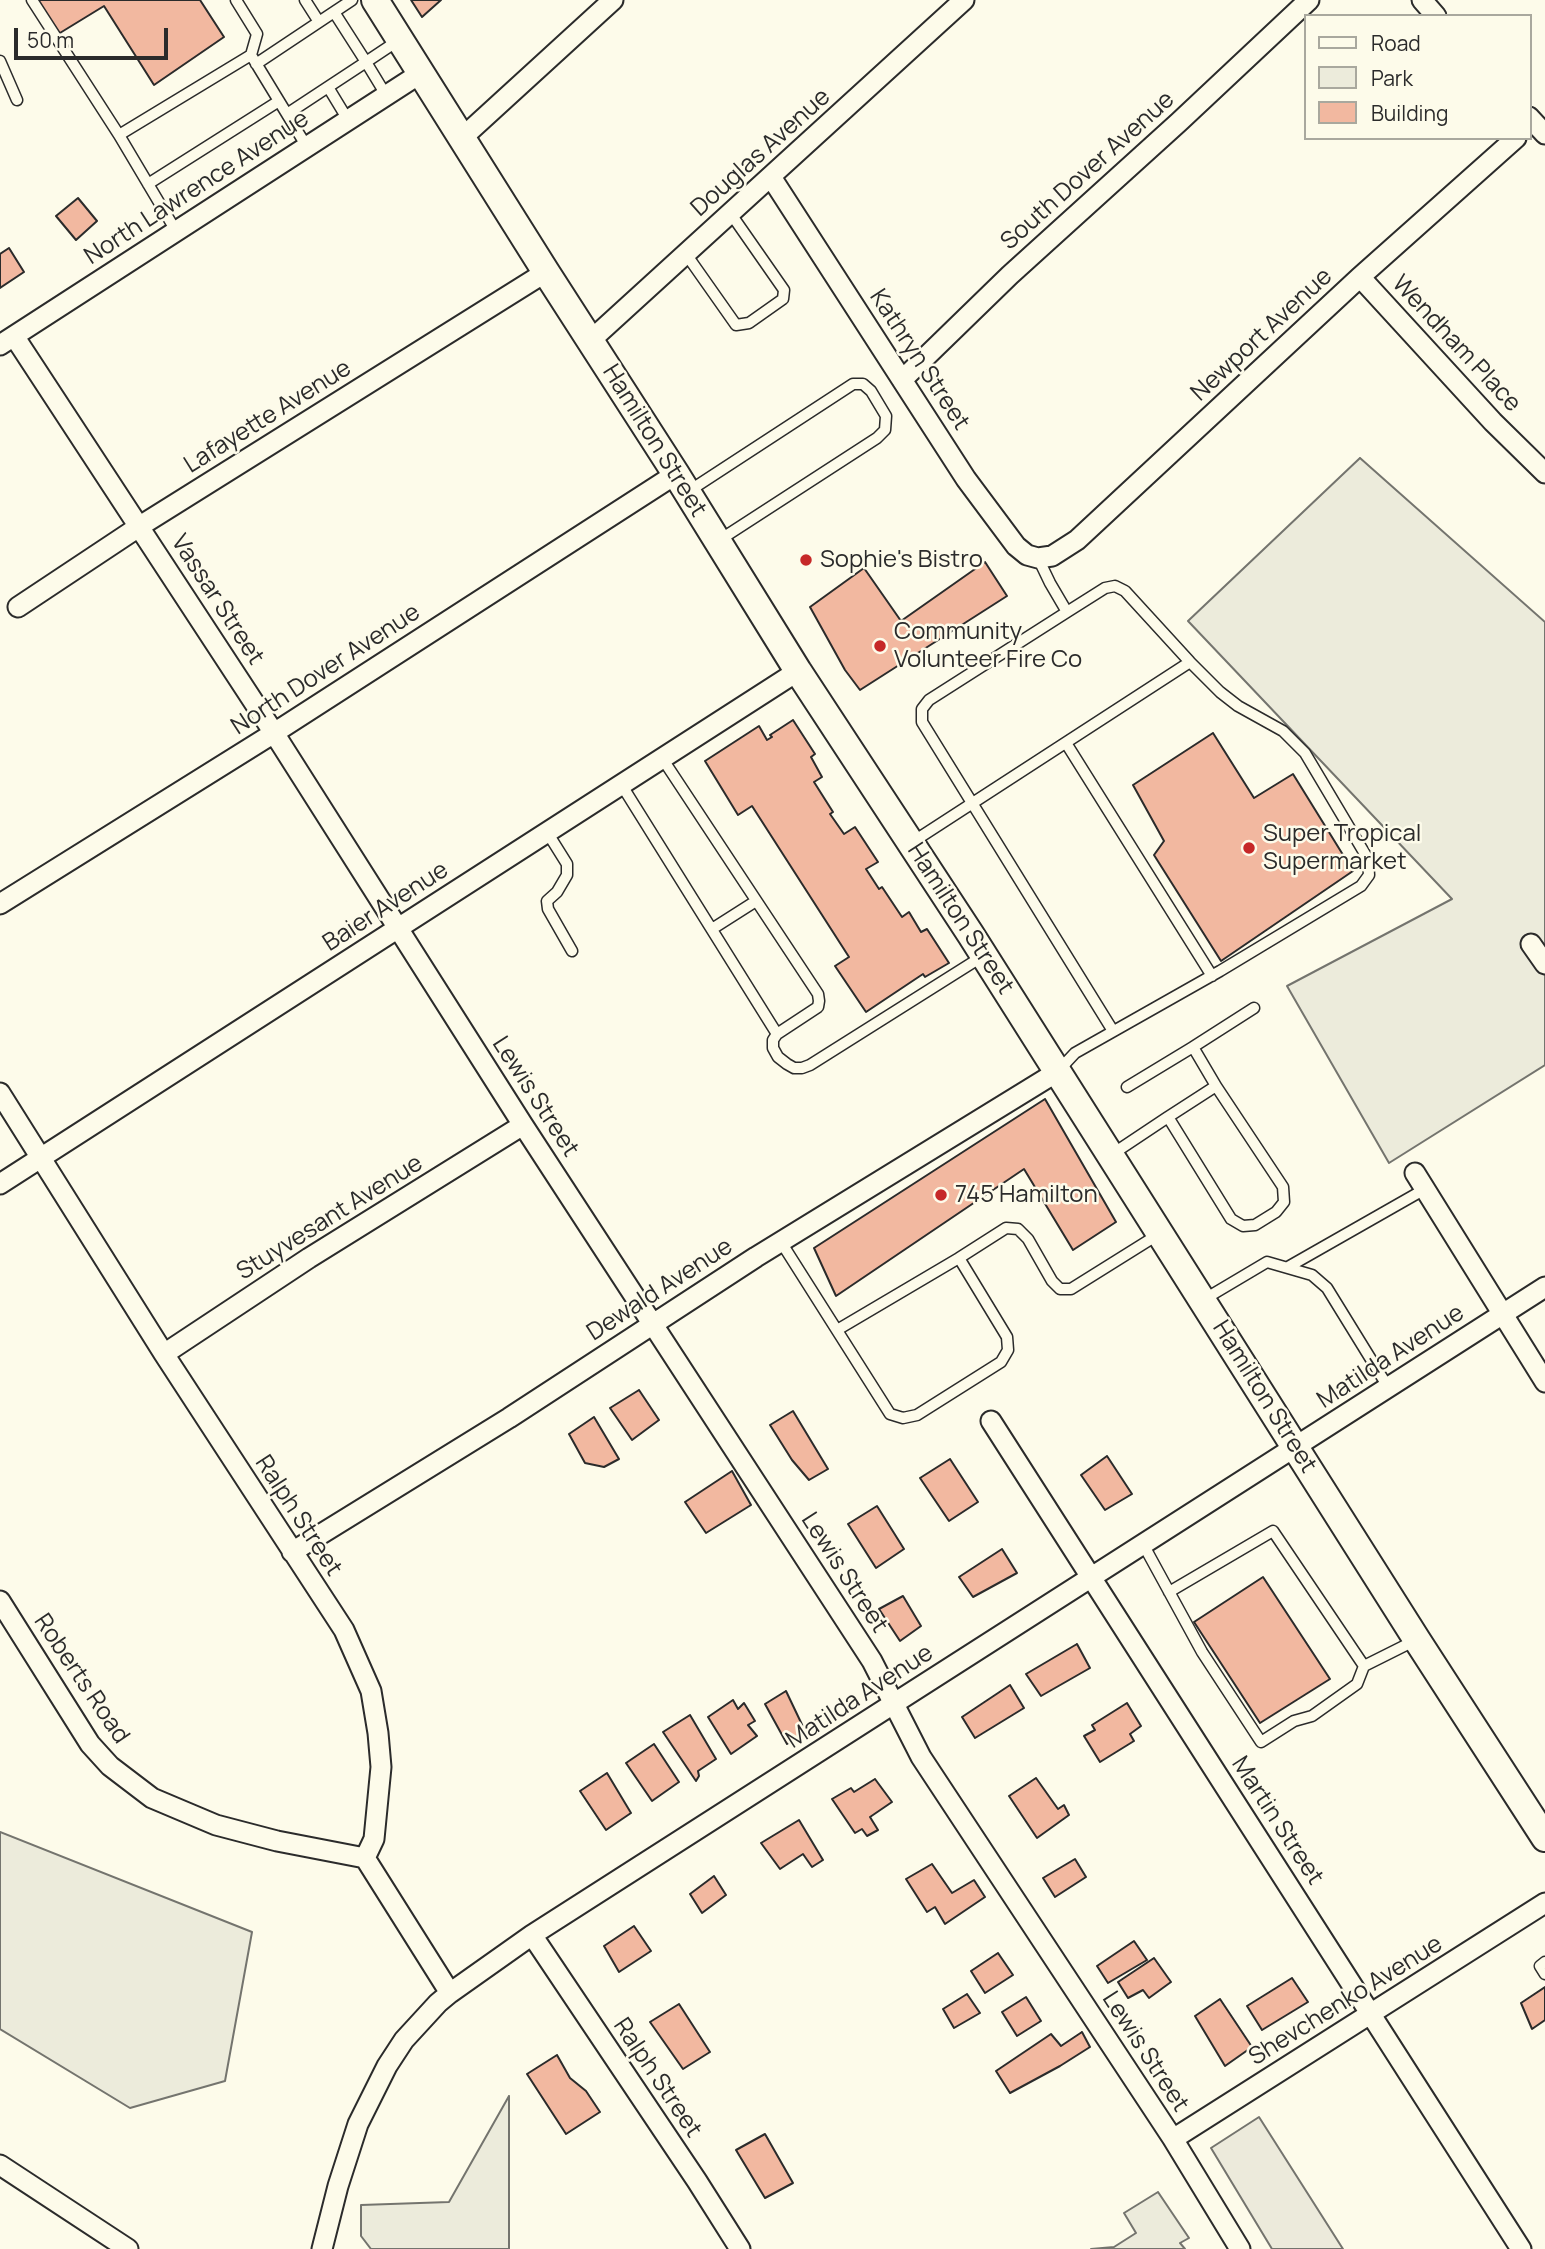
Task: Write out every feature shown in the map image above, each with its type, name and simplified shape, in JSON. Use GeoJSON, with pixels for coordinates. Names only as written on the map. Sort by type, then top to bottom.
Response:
{"type":"FeatureCollection","features":[{"type":"Feature","properties":{"kind":"street","name":"Hamilton Street"},"geometry":{"type":"LineString","coordinates":[[375,0],[798,671],[984,956],[1545,1838]]}},
{"type":"Feature","properties":{"kind":"street"},"geometry":{"type":"LineString","coordinates":[[462,138],[613,0]]}},
{"type":"Feature","properties":{"kind":"street","name":"Douglas Avenue"},"geometry":{"type":"LineString","coordinates":[[590,341],[964,0]]}},
{"type":"Feature","properties":{"kind":"street","name":"South Dover Avenue"},"geometry":{"type":"LineString","coordinates":[[902,380],[1010,275],[1309,0]]}},
{"type":"Feature","properties":{"kind":"street"},"geometry":{"type":"LineString","coordinates":[[1422,0],[1434,14]]}},
{"type":"Feature","properties":{"kind":"street","name":"North Lawrence Avenue"},"geometry":{"type":"LineString","coordinates":[[7,340],[421,73]]}},
{"type":"Feature","properties":{"kind":"street","name":"Newport Avenue"},"geometry":{"type":"LineString","coordinates":[[1038,558],[1052,556],[1077,540],[1360,277],[1514,140]]}},
{"type":"Feature","properties":{"kind":"street","name":"Kathryn Street"},"geometry":{"type":"LineString","coordinates":[[771,177],[966,479],[1008,535],[1027,555],[1038,558]]}},
{"type":"Feature","properties":{"kind":"street","name":"Lafayette Avenue"},"geometry":{"type":"LineString","coordinates":[[18,607],[140,526],[545,272]]}},
{"type":"Feature","properties":{"kind":"street","name":"Wendham Place"},"geometry":{"type":"LineString","coordinates":[[1360,277],[1493,422],[1545,473]]}},
{"type":"Feature","properties":{"kind":"street","name":"Vassar Street"},"geometry":{"type":"LineString","coordinates":[[7,340],[140,526],[398,928]]}},
{"type":"Feature","properties":{"kind":"street","name":"North Dover Avenue"},"geometry":{"type":"LineString","coordinates":[[0,904],[681,483]]}},
{"type":"Feature","properties":{"kind":"street","name":"Baier Avenue"},"geometry":{"type":"LineString","coordinates":[[0,1184],[798,671]]}},
{"type":"Feature","properties":{"kind":"street","name":"Lewis Street"},"geometry":{"type":"LineString","coordinates":[[398,928],[872,1661],[921,1757],[1173,2139],[1240,2249]]}},
{"type":"Feature","properties":{"kind":"street"},"geometry":{"type":"LineString","coordinates":[[1531,944],[1545,964]]}},
{"type":"Feature","properties":{"kind":"street","name":"Dewald Avenue"},"geometry":{"type":"LineString","coordinates":[[292,1552],[498,1426],[781,1242],[1057,1072]]}},
{"type":"Feature","properties":{"kind":"street","name":"Ralph Street"},"geometry":{"type":"LineString","coordinates":[[0,1094],[164,1354],[344,1630],[370,1691],[378,1733],[381,1767],[374,1839],[365,1858]]}},
{"type":"Feature","properties":{"kind":"street","name":"Stuyvesant Avenue"},"geometry":{"type":"LineString","coordinates":[[164,1354],[309,1258],[523,1125]]}},
{"type":"Feature","properties":{"kind":"street"},"geometry":{"type":"LineString","coordinates":[[1420,1181],[1545,1382]]}},
{"type":"Feature","properties":{"kind":"street","name":"Matilda Avenue"},"geometry":{"type":"LineString","coordinates":[[322,2249],[358,2124],[387,2066],[404,2040],[450,1993],[532,1935],[1545,1287]]}},
{"type":"Feature","properties":{"kind":"street","name":"Martin Street"},"geometry":{"type":"LineString","coordinates":[[991,1420],[1521,2249]]}},
{"type":"Feature","properties":{"kind":"street","name":"Roberts Road"},"geometry":{"type":"LineString","coordinates":[[0,1601],[90,1744],[110,1766],[152,1798],[216,1825],[277,1841],[365,1858]]}},
{"type":"Feature","properties":{"kind":"street"},"geometry":{"type":"LineString","coordinates":[[365,1858],[450,1993]]}},
{"type":"Feature","properties":{"kind":"street","name":"Shevchenko Avenue"},"geometry":{"type":"LineString","coordinates":[[1173,2139],[1545,1903]]}},
{"type":"Feature","properties":{"kind":"street","name":"Ralph Street"},"geometry":{"type":"LineString","coordinates":[[532,1935],[740,2249]]}},
{"type":"Feature","properties":{"kind":"street"},"geometry":{"type":"LineString","coordinates":[[0,2165],[128,2249]]}},
{"type":"Feature","properties":{"kind":"lane"},"geometry":{"type":"LineString","coordinates":[[32,0],[119,135],[176,231]]}},
{"type":"Feature","properties":{"kind":"lane"},"geometry":{"type":"LineString","coordinates":[[236,0],[257,34],[253,60],[307,147]]}},
{"type":"Feature","properties":{"kind":"lane"},"geometry":{"type":"LineString","coordinates":[[305,0],[319,22]]}},
{"type":"Feature","properties":{"kind":"lane"},"geometry":{"type":"LineString","coordinates":[[119,135],[319,22],[352,0]]}},
{"type":"Feature","properties":{"kind":"lane"},"geometry":{"type":"LineString","coordinates":[[334,12],[386,95]]}},
{"type":"Feature","properties":{"kind":"lane"},"geometry":{"type":"LineString","coordinates":[[286,114],[400,40]]}},
{"type":"Feature","properties":{"kind":"lane"},"geometry":{"type":"LineString","coordinates":[[0,61],[18,100]]}},
{"type":"Feature","properties":{"kind":"lane"},"geometry":{"type":"LineString","coordinates":[[328,87],[348,120]]}},
{"type":"Feature","properties":{"kind":"lane"},"geometry":{"type":"LineString","coordinates":[[148,184],[279,101]]}},
{"type":"Feature","properties":{"kind":"lane"},"geometry":{"type":"LineString","coordinates":[[686,254],[736,325],[749,323],[783,299],[784,290],[731,214]]}},
{"type":"Feature","properties":{"kind":"lane"},"geometry":{"type":"LineString","coordinates":[[681,483],[853,384],[863,384],[871,391],[886,416],[885,430],[877,438],[717,541]]}},
{"type":"Feature","properties":{"kind":"lane"},"geometry":{"type":"LineString","coordinates":[[1038,558],[1067,612]]}},
{"type":"Feature","properties":{"kind":"lane"},"geometry":{"type":"LineString","coordinates":[[1057,1072],[1075,1053],[1212,976],[1361,886],[1369,874],[1368,859],[1305,753],[1283,731],[1238,706],[1220,692],[1125,591],[1115,586],[1105,588],[1067,612],[929,700],[922,709],[922,722],[1113,1031]]}},
{"type":"Feature","properties":{"kind":"lane"},"geometry":{"type":"LineString","coordinates":[[911,843],[1190,663]]}},
{"type":"Feature","properties":{"kind":"lane"},"geometry":{"type":"LineString","coordinates":[[1066,743],[1212,976]]}},
{"type":"Feature","properties":{"kind":"lane"},"geometry":{"type":"LineString","coordinates":[[663,758],[818,994],[819,1001],[815,1009],[777,1034],[774,1040],[773,1048],[787,1065],[802,1068],[984,956]]}},
{"type":"Feature","properties":{"kind":"lane"},"geometry":{"type":"LineString","coordinates":[[621,784],[777,1034]]}},
{"type":"Feature","properties":{"kind":"lane"},"geometry":{"type":"LineString","coordinates":[[547,832],[567,864],[567,875],[547,901],[548,909],[572,951]]}},
{"type":"Feature","properties":{"kind":"lane"},"geometry":{"type":"LineString","coordinates":[[712,929],[756,901]]}},
{"type":"Feature","properties":{"kind":"lane"},"geometry":{"type":"LineString","coordinates":[[1127,1087],[1254,1008]]}},
{"type":"Feature","properties":{"kind":"lane"},"geometry":{"type":"LineString","coordinates":[[1168,1117],[1231,1219],[1243,1226],[1255,1225],[1276,1212],[1284,1202],[1283,1186],[1192,1047]]}},
{"type":"Feature","properties":{"kind":"lane"},"geometry":{"type":"LineString","coordinates":[[1110,1156],[1216,1086]]}},
{"type":"Feature","properties":{"kind":"lane"},"geometry":{"type":"LineString","coordinates":[[1288,1267],[1420,1181]]}},
{"type":"Feature","properties":{"kind":"lane"},"geometry":{"type":"LineString","coordinates":[[837,1330],[1006,1228],[1018,1229],[1028,1239],[1052,1281],[1060,1289],[1071,1289],[1160,1233]]}},
{"type":"Feature","properties":{"kind":"lane"},"geometry":{"type":"LineString","coordinates":[[781,1242],[890,1414],[903,1418],[917,1415],[1001,1362],[1008,1350],[1007,1338],[960,1258]]}},
{"type":"Feature","properties":{"kind":"lane"},"geometry":{"type":"LineString","coordinates":[[1203,1300],[1268,1262],[1312,1275],[1327,1288],[1388,1387]]}},
{"type":"Feature","properties":{"kind":"lane"},"geometry":{"type":"LineString","coordinates":[[1170,1592],[1273,1531],[1364,1666]]}},
{"type":"Feature","properties":{"kind":"lane"},"geometry":{"type":"LineString","coordinates":[[1143,1544],[1202,1652],[1261,1742],[1294,1721],[1312,1716],[1357,1685],[1364,1666],[1417,1640]]}},
{"type":"Feature","properties":{"kind":"lane"},"geometry":{"type":"LineString","coordinates":[[1545,1962],[1540,1966],[1545,1975]]}},
{"type":"Feature","properties":{"kind":"green space"},"geometry":{"type":"Polygon","coordinates":[[[1360,458],[1545,622],[1545,1065],[1389,1163],[1287,986],[1452,899],[1188,621],[1360,458]]]}},
{"type":"Feature","properties":{"kind":"green space"},"geometry":{"type":"Polygon","coordinates":[[[0,1832],[252,1932],[225,2081],[130,2108],[0,2029],[0,1832]]]}},
{"type":"Feature","properties":{"kind":"green space"},"geometry":{"type":"Polygon","coordinates":[[[509,2096],[509,2249],[371,2249],[361,2236],[361,2205],[449,2202],[509,2096]]]}},
{"type":"Feature","properties":{"kind":"green space"},"geometry":{"type":"Polygon","coordinates":[[[1158,2192],[1189,2238],[1180,2243],[1185,2249],[1091,2249],[1114,2247],[1136,2233],[1124,2213],[1158,2192]]]}},
{"type":"Feature","properties":{"kind":"shaded area"},"geometry":{"type":"Polygon","coordinates":[[[1259,2117],[1343,2249],[1272,2249],[1211,2148],[1259,2117]]]}},
{"type":"Feature","properties":{"kind":"building"},"geometry":{"type":"Polygon","coordinates":[[[32,0],[200,0],[224,37],[154,85],[104,6],[55,36],[32,0]]]}},
{"type":"Feature","properties":{"kind":"building"},"geometry":{"type":"Polygon","coordinates":[[[411,0],[441,0],[422,17],[411,0]]]}},
{"type":"Feature","properties":{"kind":"building"},"geometry":{"type":"Polygon","coordinates":[[[78,198],[97,221],[76,240],[56,216],[78,198]]]}},
{"type":"Feature","properties":{"kind":"building"},"geometry":{"type":"Polygon","coordinates":[[[9,248],[24,272],[0,288],[0,254],[9,248]]]}},
{"type":"Feature","properties":{"kind":"building","name":"Community Volunteer Fire Co"},"geometry":{"type":"Polygon","coordinates":[[[985,562],[1007,596],[860,690],[845,670],[810,607],[864,568],[901,621],[985,562]]]}},
{"type":"Feature","properties":{"kind":"building"},"geometry":{"type":"Polygon","coordinates":[[[793,720],[815,754],[811,757],[822,777],[814,782],[833,812],[830,814],[844,834],[855,827],[878,862],[866,869],[879,889],[882,887],[902,917],[909,912],[921,932],[927,929],[949,963],[925,977],[923,974],[866,1012],[835,966],[849,957],[752,806],[738,815],[705,761],[759,726],[767,740],[772,737],[770,735],[793,720]]]}},
{"type":"Feature","properties":{"kind":"building","name":"Super Tropical Supermarket"},"geometry":{"type":"Polygon","coordinates":[[[1213,733],[1254,798],[1293,774],[1353,871],[1221,961],[1154,855],[1164,841],[1133,785],[1213,733]]]}},
{"type":"Feature","properties":{"kind":"building","name":"745 Hamilton"},"geometry":{"type":"Polygon","coordinates":[[[1045,1099],[1116,1222],[1073,1250],[1024,1169],[836,1296],[814,1248],[1045,1099]]]}},
{"type":"Feature","properties":{"kind":"building"},"geometry":{"type":"Polygon","coordinates":[[[639,1390],[659,1420],[632,1440],[610,1408],[639,1390]]]}},
{"type":"Feature","properties":{"kind":"building"},"geometry":{"type":"Polygon","coordinates":[[[793,1411],[828,1469],[809,1480],[792,1460],[770,1425],[793,1411]]]}},
{"type":"Feature","properties":{"kind":"building"},"geometry":{"type":"Polygon","coordinates":[[[594,1417],[619,1459],[604,1467],[585,1463],[569,1434],[594,1417]]]}},
{"type":"Feature","properties":{"kind":"building"},"geometry":{"type":"Polygon","coordinates":[[[1107,1456],[1132,1494],[1105,1510],[1081,1475],[1107,1456]]]}},
{"type":"Feature","properties":{"kind":"building"},"geometry":{"type":"Polygon","coordinates":[[[950,1459],[978,1502],[949,1521],[920,1478],[950,1459]]]}},
{"type":"Feature","properties":{"kind":"building"},"geometry":{"type":"Polygon","coordinates":[[[732,1471],[751,1505],[706,1533],[685,1502],[732,1471]]]}},
{"type":"Feature","properties":{"kind":"building"},"geometry":{"type":"Polygon","coordinates":[[[877,1506],[904,1549],[876,1568],[848,1524],[877,1506]]]}},
{"type":"Feature","properties":{"kind":"building"},"geometry":{"type":"Polygon","coordinates":[[[1002,1549],[1017,1573],[973,1597],[959,1577],[1002,1549]]]}},
{"type":"Feature","properties":{"kind":"building"},"geometry":{"type":"Polygon","coordinates":[[[1263,1577],[1330,1679],[1260,1723],[1194,1622],[1263,1577]]]}},
{"type":"Feature","properties":{"kind":"building"},"geometry":{"type":"Polygon","coordinates":[[[903,1596],[921,1626],[900,1641],[879,1609],[903,1596]]]}},
{"type":"Feature","properties":{"kind":"building"},"geometry":{"type":"Polygon","coordinates":[[[1077,1644],[1090,1668],[1041,1696],[1026,1674],[1077,1644]]]}},
{"type":"Feature","properties":{"kind":"building"},"geometry":{"type":"Polygon","coordinates":[[[1010,1685],[1024,1708],[975,1738],[962,1717],[1010,1685]]]}},
{"type":"Feature","properties":{"kind":"building"},"geometry":{"type":"Polygon","coordinates":[[[786,1691],[806,1733],[787,1744],[765,1704],[786,1691]]]}},
{"type":"Feature","properties":{"kind":"building"},"geometry":{"type":"Polygon","coordinates":[[[733,1700],[738,1709],[744,1703],[755,1721],[748,1725],[757,1736],[731,1754],[708,1717],[733,1700]]]}},
{"type":"Feature","properties":{"kind":"building"},"geometry":{"type":"Polygon","coordinates":[[[1127,1703],[1141,1726],[1130,1734],[1134,1741],[1100,1762],[1084,1736],[1095,1730],[1092,1725],[1127,1703]]]}},
{"type":"Feature","properties":{"kind":"building"},"geometry":{"type":"Polygon","coordinates":[[[690,1715],[716,1759],[698,1771],[696,1781],[663,1732],[690,1715]]]}},
{"type":"Feature","properties":{"kind":"building"},"geometry":{"type":"Polygon","coordinates":[[[654,1744],[679,1782],[652,1801],[626,1763],[654,1744]]]}},
{"type":"Feature","properties":{"kind":"building"},"geometry":{"type":"Polygon","coordinates":[[[607,1773],[631,1813],[606,1830],[580,1791],[607,1773]]]}},
{"type":"Feature","properties":{"kind":"building"},"geometry":{"type":"Polygon","coordinates":[[[1036,1778],[1058,1809],[1064,1805],[1069,1815],[1037,1838],[1009,1796],[1036,1778]]]}},
{"type":"Feature","properties":{"kind":"building"},"geometry":{"type":"Polygon","coordinates":[[[875,1779],[892,1802],[870,1817],[878,1830],[867,1836],[862,1829],[855,1833],[832,1799],[851,1788],[854,1792],[875,1779]]]}},
{"type":"Feature","properties":{"kind":"building"},"geometry":{"type":"Polygon","coordinates":[[[799,1820],[823,1860],[812,1867],[803,1854],[780,1869],[761,1843],[799,1820]]]}},
{"type":"Feature","properties":{"kind":"building"},"geometry":{"type":"Polygon","coordinates":[[[1075,1859],[1086,1877],[1055,1897],[1043,1878],[1075,1859]]]}},
{"type":"Feature","properties":{"kind":"building"},"geometry":{"type":"Polygon","coordinates":[[[932,1864],[952,1893],[974,1880],[985,1897],[945,1924],[935,1907],[927,1912],[906,1879],[932,1864]]]}},
{"type":"Feature","properties":{"kind":"building"},"geometry":{"type":"Polygon","coordinates":[[[714,1876],[726,1895],[702,1913],[690,1894],[714,1876]]]}},
{"type":"Feature","properties":{"kind":"building"},"geometry":{"type":"Polygon","coordinates":[[[634,1926],[651,1951],[619,1972],[604,1946],[634,1926]]]}},
{"type":"Feature","properties":{"kind":"building"},"geometry":{"type":"Polygon","coordinates":[[[1134,1941],[1147,1960],[1108,1983],[1097,1966],[1134,1941]]]}},
{"type":"Feature","properties":{"kind":"building"},"geometry":{"type":"Polygon","coordinates":[[[998,1953],[1013,1975],[985,1993],[971,1971],[998,1953]]]}},
{"type":"Feature","properties":{"kind":"building"},"geometry":{"type":"Polygon","coordinates":[[[1154,1958],[1171,1982],[1149,1998],[1143,1990],[1128,1998],[1118,1982],[1154,1958]]]}},
{"type":"Feature","properties":{"kind":"building"},"geometry":{"type":"Polygon","coordinates":[[[1292,1978],[1308,2002],[1262,2030],[1247,2006],[1292,1978]]]}},
{"type":"Feature","properties":{"kind":"building"},"geometry":{"type":"Polygon","coordinates":[[[1545,1987],[1545,2020],[1532,2029],[1521,2003],[1545,1987]]]}},
{"type":"Feature","properties":{"kind":"building"},"geometry":{"type":"Polygon","coordinates":[[[967,1994],[980,2013],[954,2028],[943,2009],[967,1994]]]}},
{"type":"Feature","properties":{"kind":"building"},"geometry":{"type":"Polygon","coordinates":[[[1026,1997],[1041,2021],[1017,2036],[1002,2012],[1026,1997]]]}},
{"type":"Feature","properties":{"kind":"building"},"geometry":{"type":"Polygon","coordinates":[[[1220,1999],[1252,2047],[1225,2066],[1195,2016],[1220,1999]]]}},
{"type":"Feature","properties":{"kind":"building"},"geometry":{"type":"Polygon","coordinates":[[[679,2004],[710,2052],[683,2069],[650,2022],[679,2004]]]}},
{"type":"Feature","properties":{"kind":"building"},"geometry":{"type":"Polygon","coordinates":[[[1082,2032],[1090,2047],[1010,2093],[996,2071],[1051,2034],[1061,2046],[1082,2032]]]}},
{"type":"Feature","properties":{"kind":"building"},"geometry":{"type":"Polygon","coordinates":[[[557,2055],[570,2078],[586,2091],[600,2112],[566,2134],[527,2074],[557,2055]]]}},
{"type":"Feature","properties":{"kind":"building"},"geometry":{"type":"Polygon","coordinates":[[[765,2134],[793,2183],[765,2198],[736,2150],[765,2134]]]}},
{"type":"Feature","properties":{"kind":"place","name":"Sophie's Bistro"},"geometry":{"type":"Point","coordinates":[806,560]}},
{"type":"Feature","properties":{"kind":"place","name":"Community Volunteer Fire Co"},"geometry":{"type":"Point","coordinates":[880,646]}},
{"type":"Feature","properties":{"kind":"place","name":"Super Tropical Supermarket"},"geometry":{"type":"Point","coordinates":[1249,848]}},
{"type":"Feature","properties":{"kind":"place","name":"745 Hamilton"},"geometry":{"type":"Point","coordinates":[941,1195]}}]}
